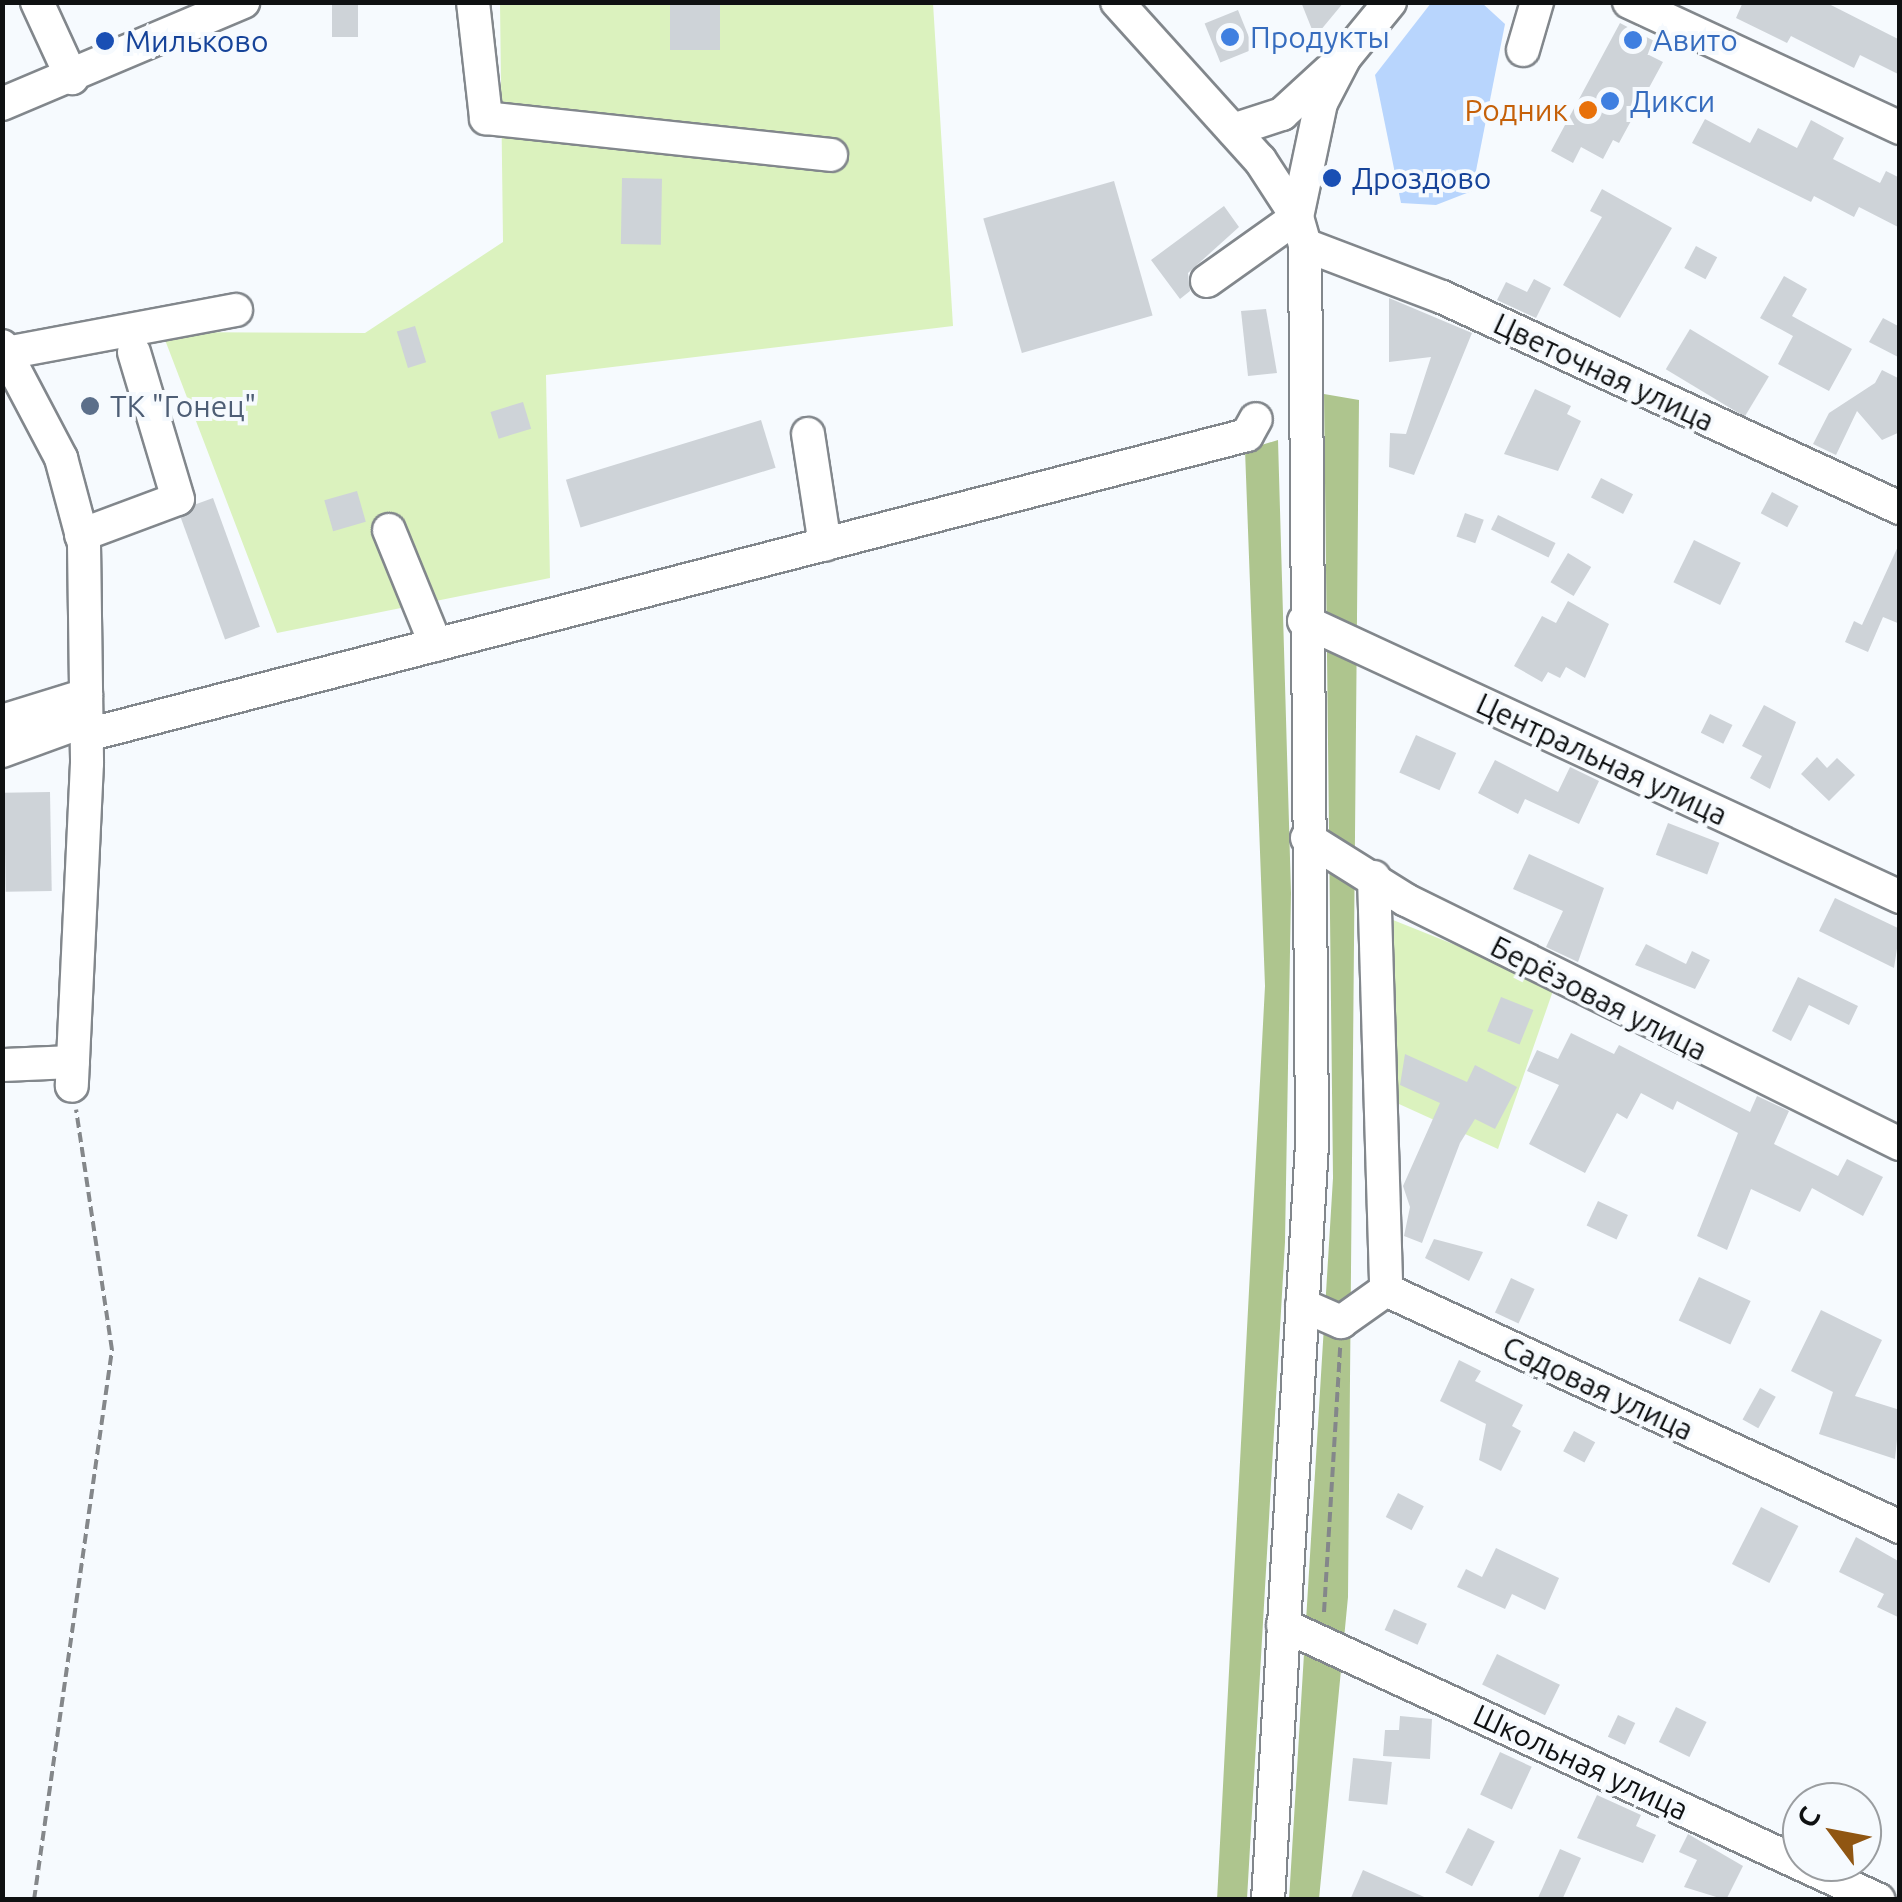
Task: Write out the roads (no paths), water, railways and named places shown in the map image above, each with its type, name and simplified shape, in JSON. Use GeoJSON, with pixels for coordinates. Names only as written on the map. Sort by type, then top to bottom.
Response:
{"type":"FeatureCollection","features":[{"type":"Feature","properties":{"kind":"street"},"geometry":{"type":"LineString","coordinates":[[37,2],[72,78]]}},
{"type":"Feature","properties":{"kind":"street"},"geometry":{"type":"LineString","coordinates":[[2,104],[72,78],[243,2]]}},
{"type":"Feature","properties":{"kind":"street"},"geometry":{"type":"LineString","coordinates":[[474,2],[486,118],[831,155]]}},
{"type":"Feature","properties":{"kind":"street"},"geometry":{"type":"LineString","coordinates":[[1116,2],[1233,130],[1301,231]]}},
{"type":"Feature","properties":{"kind":"street"},"geometry":{"type":"LineString","coordinates":[[1233,130],[1282,114],[1344,57],[1390,2]]}},
{"type":"Feature","properties":{"kind":"street"},"geometry":{"type":"LineString","coordinates":[[1523,50],[1536,2]]}},
{"type":"Feature","properties":{"kind":"street"},"geometry":{"type":"LineString","coordinates":[[1629,2],[1900,128]]}},
{"type":"Feature","properties":{"kind":"street"},"geometry":{"type":"LineString","coordinates":[[1268,1900],[1312,1144],[1301,231],[1321,103],[1344,57]]}},
{"type":"Feature","properties":{"kind":"street"},"geometry":{"type":"LineString","coordinates":[[1208,281],[1301,231]]}},
{"type":"Feature","properties":{"kind":"street","name":"Цветочная улица"},"geometry":{"type":"LineString","coordinates":[[1301,231],[1900,508]]}},
{"type":"Feature","properties":{"kind":"street"},"geometry":{"type":"LineString","coordinates":[[2,1065],[73,1074],[86,717],[81,535],[60,458],[4,348],[236,310]]}},
{"type":"Feature","properties":{"kind":"street"},"geometry":{"type":"LineString","coordinates":[[81,535],[178,499],[134,352]]}},
{"type":"Feature","properties":{"kind":"street"},"geometry":{"type":"LineString","coordinates":[[2,722],[86,717],[436,645],[1247,435],[1256,419]]}},
{"type":"Feature","properties":{"kind":"street"},"geometry":{"type":"LineString","coordinates":[[808,434],[825,544]]}},
{"type":"Feature","properties":{"kind":"street"},"geometry":{"type":"LineString","coordinates":[[389,530],[436,645]]}},
{"type":"Feature","properties":{"kind":"street","name":"Центральная улица"},"geometry":{"type":"LineString","coordinates":[[1304,621],[1900,897]]}},
{"type":"Feature","properties":{"kind":"street"},"geometry":{"type":"LineString","coordinates":[[2,752],[86,717]]}},
{"type":"Feature","properties":{"kind":"street","name":"Берёзовая улица"},"geometry":{"type":"LineString","coordinates":[[1307,838],[1702,1051],[1900,1144]]}},
{"type":"Feature","properties":{"kind":"street"},"geometry":{"type":"LineString","coordinates":[[1302,1305],[1341,1322],[1386,1290],[1374,877]]}},
{"type":"Feature","properties":{"kind":"street","name":"Садовая улица"},"geometry":{"type":"LineString","coordinates":[[1386,1290],[1900,1527]]}},
{"type":"Feature","properties":{"kind":"street","name":"Школьная улица"},"geometry":{"type":"LineString","coordinates":[[1284,1626],[1879,1900]]}},
{"type":"Feature","properties":{"kind":"water"},"geometry":{"type":"Polygon","coordinates":[[[1431,3],[1482,3],[1505,24],[1472,191],[1436,205],[1401,203],[1375,75],[1431,3]]]}},
{"type":"Feature","properties":{"kind":"place","name":"Продукты"},"geometry":{"type":"Point","coordinates":[1230,37]}},
{"type":"Feature","properties":{"kind":"place","name":"Авито"},"geometry":{"type":"Point","coordinates":[1633,40]}},
{"type":"Feature","properties":{"kind":"place","name":"Мильково"},"geometry":{"type":"Point","coordinates":[105,41]}},
{"type":"Feature","properties":{"kind":"place","name":"Дикси"},"geometry":{"type":"Point","coordinates":[1610,101]}},
{"type":"Feature","properties":{"kind":"place","name":"Родник"},"geometry":{"type":"Point","coordinates":[1588,110]}},
{"type":"Feature","properties":{"kind":"place","name":"Дроздово"},"geometry":{"type":"Point","coordinates":[1332,178]}},
{"type":"Feature","properties":{"kind":"place","name":"ТК \"Гонец\""},"geometry":{"type":"Point","coordinates":[90,406]}}]}
